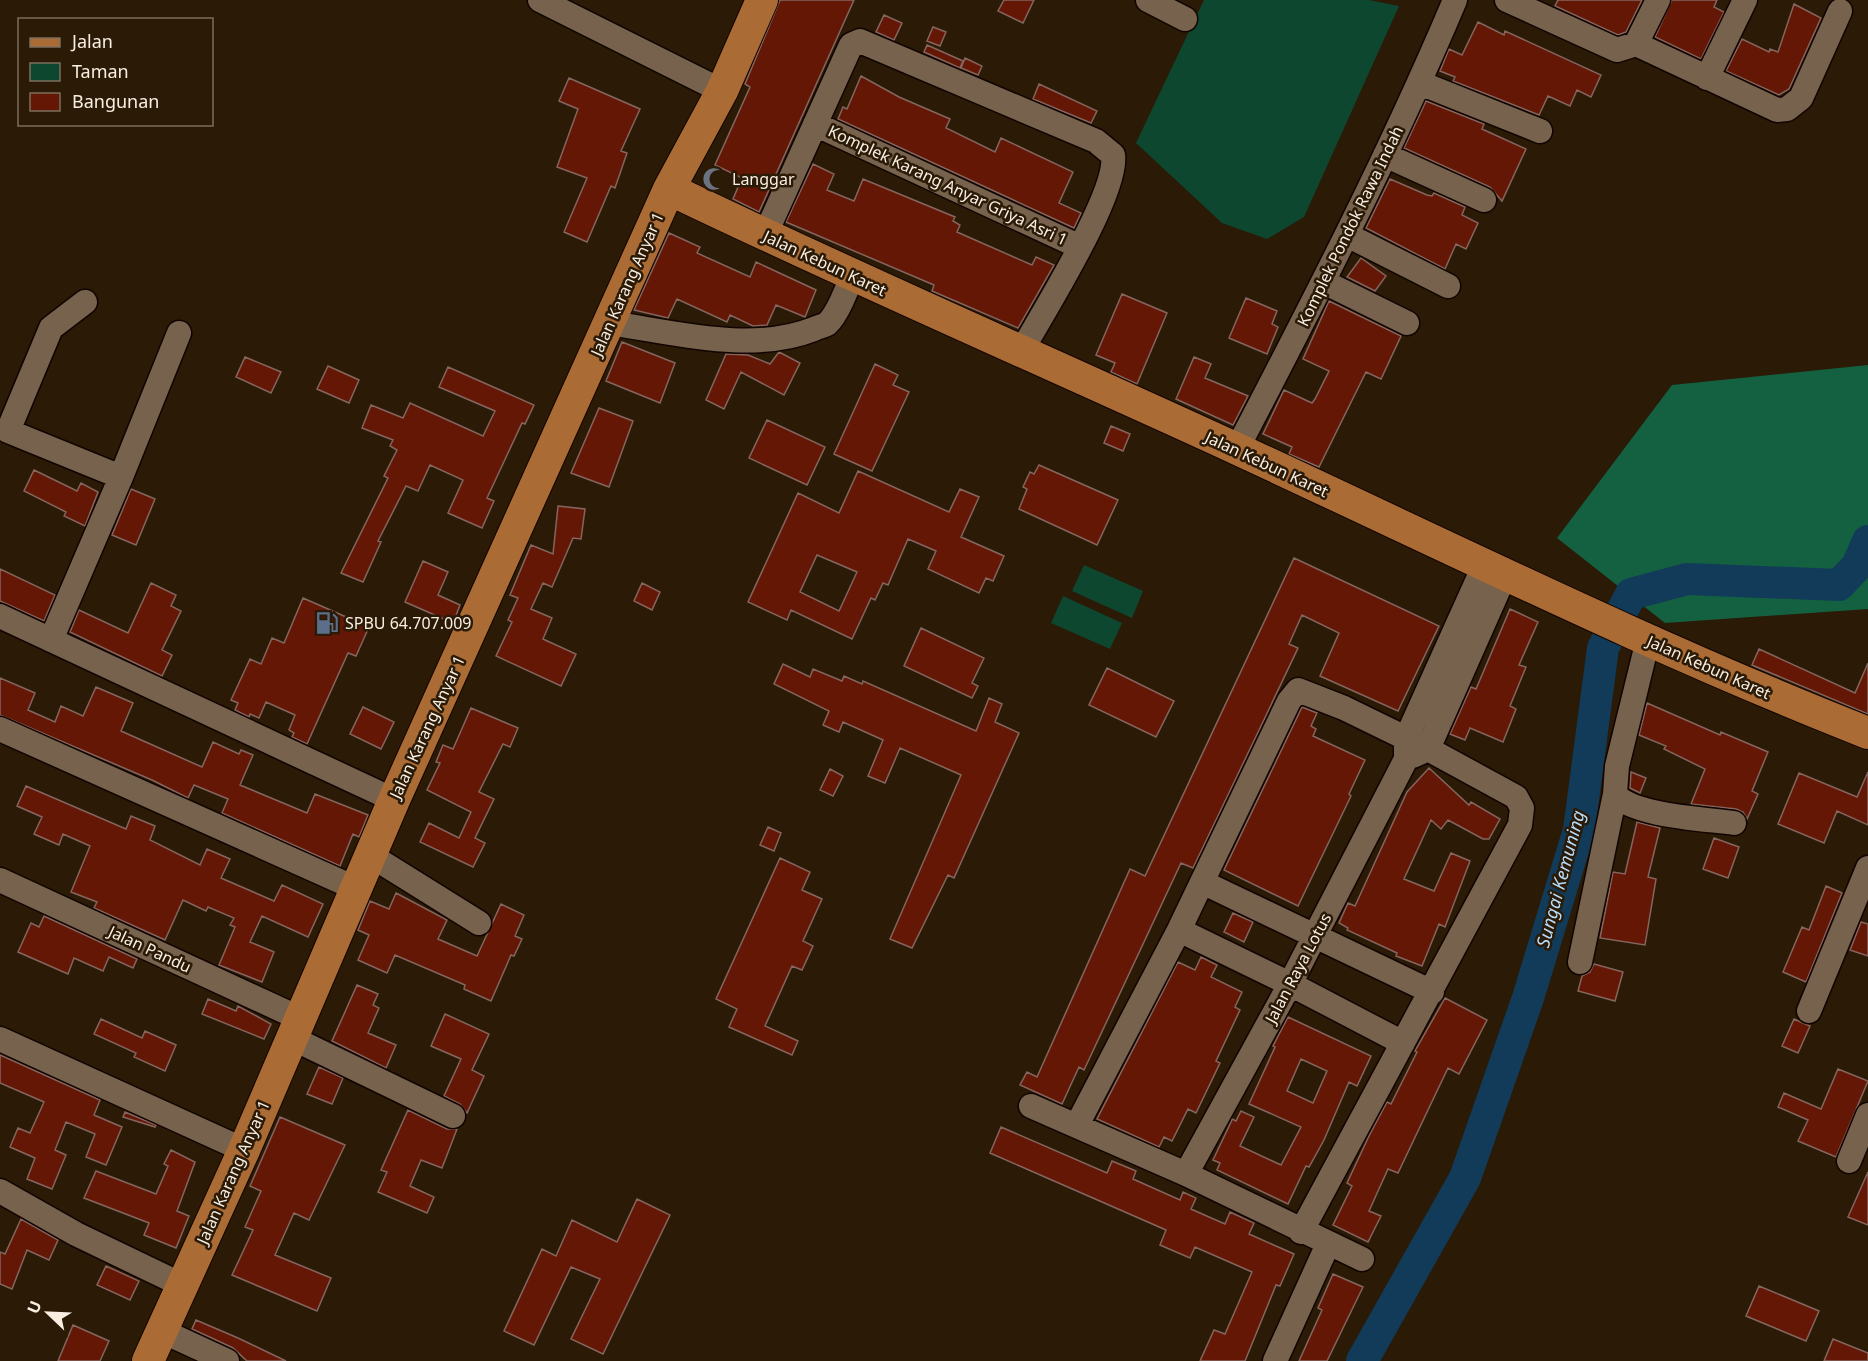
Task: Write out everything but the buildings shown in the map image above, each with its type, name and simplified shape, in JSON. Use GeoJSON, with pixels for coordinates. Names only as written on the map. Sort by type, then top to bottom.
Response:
{"type":"FeatureCollection","features":[{"type":"Feature","properties":{"kind":"main road","name":"Jalan Karang Anyar 1"},"geometry":{"type":"LineString","coordinates":[[148,1361],[244,1150],[394,800],[669,189],[722,91],[762,0]]}},
{"type":"Feature","properties":{"kind":"main road","name":"Jalan Kebun Karet"},"geometry":{"type":"LineString","coordinates":[[669,189],[852,275],[1237,449],[1602,620],[1776,697],[1868,733]]}},
{"type":"Feature","properties":{"kind":"street"},"geometry":{"type":"LineString","coordinates":[[540,0],[722,91]]}},
{"type":"Feature","properties":{"kind":"street"},"geometry":{"type":"LineString","coordinates":[[1148,0],[1185,19]]}},
{"type":"Feature","properties":{"kind":"street","name":"Komplek Pondok Rawa Indah"},"geometry":{"type":"LineString","coordinates":[[1237,449],[1347,235],[1419,83],[1455,0]]}},
{"type":"Feature","properties":{"kind":"street"},"geometry":{"type":"LineString","coordinates":[[1507,0],[1617,50],[1636,44],[1764,106],[1777,110],[1786,109],[1801,98],[1840,11]]}},
{"type":"Feature","properties":{"kind":"street"},"geometry":{"type":"LineString","coordinates":[[1636,44],[1658,0]]}},
{"type":"Feature","properties":{"kind":"street"},"geometry":{"type":"LineString","coordinates":[[1707,78],[1745,0]]}},
{"type":"Feature","properties":{"kind":"street","name":"Komplek Karang Anyar Griya Asri 1"},"geometry":{"type":"LineString","coordinates":[[765,235],[851,45],[860,41],[1096,141],[1113,155],[1115,164],[1112,180],[1080,247],[1021,352]]}},
{"type":"Feature","properties":{"kind":"street"},"geometry":{"type":"LineString","coordinates":[[1419,83],[1540,131]]}},
{"type":"Feature","properties":{"kind":"street","name":"Komplek Karang Anyar Griya Asri 1"},"geometry":{"type":"LineString","coordinates":[[815,124],[1080,247]]}},
{"type":"Feature","properties":{"kind":"street"},"geometry":{"type":"LineString","coordinates":[[1385,155],[1484,200]]}},
{"type":"Feature","properties":{"kind":"street"},"geometry":{"type":"LineString","coordinates":[[1347,235],[1448,286]]}},
{"type":"Feature","properties":{"kind":"street"},"geometry":{"type":"LineString","coordinates":[[609,323],[706,337],[770,340],[797,336],[826,324],[847,291],[852,275]]}},
{"type":"Feature","properties":{"kind":"street"},"geometry":{"type":"LineString","coordinates":[[1324,282],[1407,323]]}},
{"type":"Feature","properties":{"kind":"street"},"geometry":{"type":"LineString","coordinates":[[85,302],[51,328],[4,440],[121,477]]}},
{"type":"Feature","properties":{"kind":"street"},"geometry":{"type":"LineString","coordinates":[[51,640],[121,477],[179,333]]}},
{"type":"Feature","properties":{"kind":"street"},"geometry":{"type":"LineString","coordinates":[[1428,749],[1494,570]]}},
{"type":"Feature","properties":{"kind":"street","name":"Jalan Raya Lotus"},"geometry":{"type":"LineString","coordinates":[[1186,1174],[1315,936],[1494,570]]}},
{"type":"Feature","properties":{"kind":"street"},"geometry":{"type":"LineString","coordinates":[[0,616],[394,800]]}},
{"type":"Feature","properties":{"kind":"street"},"geometry":{"type":"LineString","coordinates":[[1580,962],[1616,794],[1617,766],[1641,637]]}},
{"type":"Feature","properties":{"kind":"street"},"geometry":{"type":"LineString","coordinates":[[1077,1125],[1179,930],[1274,729],[1298,690],[1344,708],[1406,749],[1428,749],[1516,797],[1523,815],[1520,825],[1432,992],[1301,1232]]}},
{"type":"Feature","properties":{"kind":"street"},"geometry":{"type":"LineString","coordinates":[[0,729],[356,888]]}},
{"type":"Feature","properties":{"kind":"street"},"geometry":{"type":"LineString","coordinates":[[1616,794],[1624,801],[1642,809],[1734,823]]}},
{"type":"Feature","properties":{"kind":"street"},"geometry":{"type":"LineString","coordinates":[[370,855],[479,923]]}},
{"type":"Feature","properties":{"kind":"street"},"geometry":{"type":"LineString","coordinates":[[1809,1011],[1868,868]]}},
{"type":"Feature","properties":{"kind":"street","name":"Jalan Pandu"},"geometry":{"type":"LineString","coordinates":[[0,880],[296,1029],[453,1116]]}},
{"type":"Feature","properties":{"kind":"street"},"geometry":{"type":"LineString","coordinates":[[1202,882],[1432,992]]}},
{"type":"Feature","properties":{"kind":"street"},"geometry":{"type":"LineString","coordinates":[[1179,930],[1403,1043]]}},
{"type":"Feature","properties":{"kind":"street"},"geometry":{"type":"LineString","coordinates":[[0,1039],[244,1150]]}},
{"type":"Feature","properties":{"kind":"street"},"geometry":{"type":"LineString","coordinates":[[1031,1106],[1186,1174],[1301,1232],[1362,1259]]}},
{"type":"Feature","properties":{"kind":"street"},"geometry":{"type":"LineString","coordinates":[[1849,1161],[1868,1115]]}},
{"type":"Feature","properties":{"kind":"street"},"geometry":{"type":"LineString","coordinates":[[0,1191],[76,1234],[182,1285]]}},
{"type":"Feature","properties":{"kind":"street"},"geometry":{"type":"LineString","coordinates":[[1275,1361],[1328,1244]]}},
{"type":"Feature","properties":{"kind":"street"},"geometry":{"type":"LineString","coordinates":[[162,1331],[227,1361]]}},
{"type":"Feature","properties":{"kind":"green space"},"geometry":{"type":"Polygon","coordinates":[[[1204,0],[1369,0],[1399,6],[1304,217],[1267,239],[1222,223],[1136,143],[1204,0]]]}},
{"type":"Feature","properties":{"kind":"green space"},"geometry":{"type":"Polygon","coordinates":[[[1868,365],[1868,609],[1665,623],[1557,538],[1672,385],[1868,365]]]}},
{"type":"Feature","properties":{"kind":"green space"},"geometry":{"type":"Polygon","coordinates":[[[1084,565],[1143,591],[1132,618],[1072,591],[1084,565]]]}},
{"type":"Feature","properties":{"kind":"green space"},"geometry":{"type":"Polygon","coordinates":[[[1063,596],[1122,623],[1110,649],[1051,623],[1063,596]]]}},
{"type":"Feature","properties":{"kind":"waterway","name":"Sungai Kemuning"},"geometry":{"type":"LineString","coordinates":[[1362,1361],[1465,1178],[1528,998],[1579,830],[1603,648],[1631,594],[1687,579],[1839,585],[1857,566],[1868,541]]}},
{"type":"Feature","properties":{"kind":"place","name":"Langgar"},"geometry":{"type":"Point","coordinates":[714,179]}},
{"type":"Feature","properties":{"kind":"place","name":"SPBU 64.707.009"},"geometry":{"type":"Point","coordinates":[327,623]}}]}
